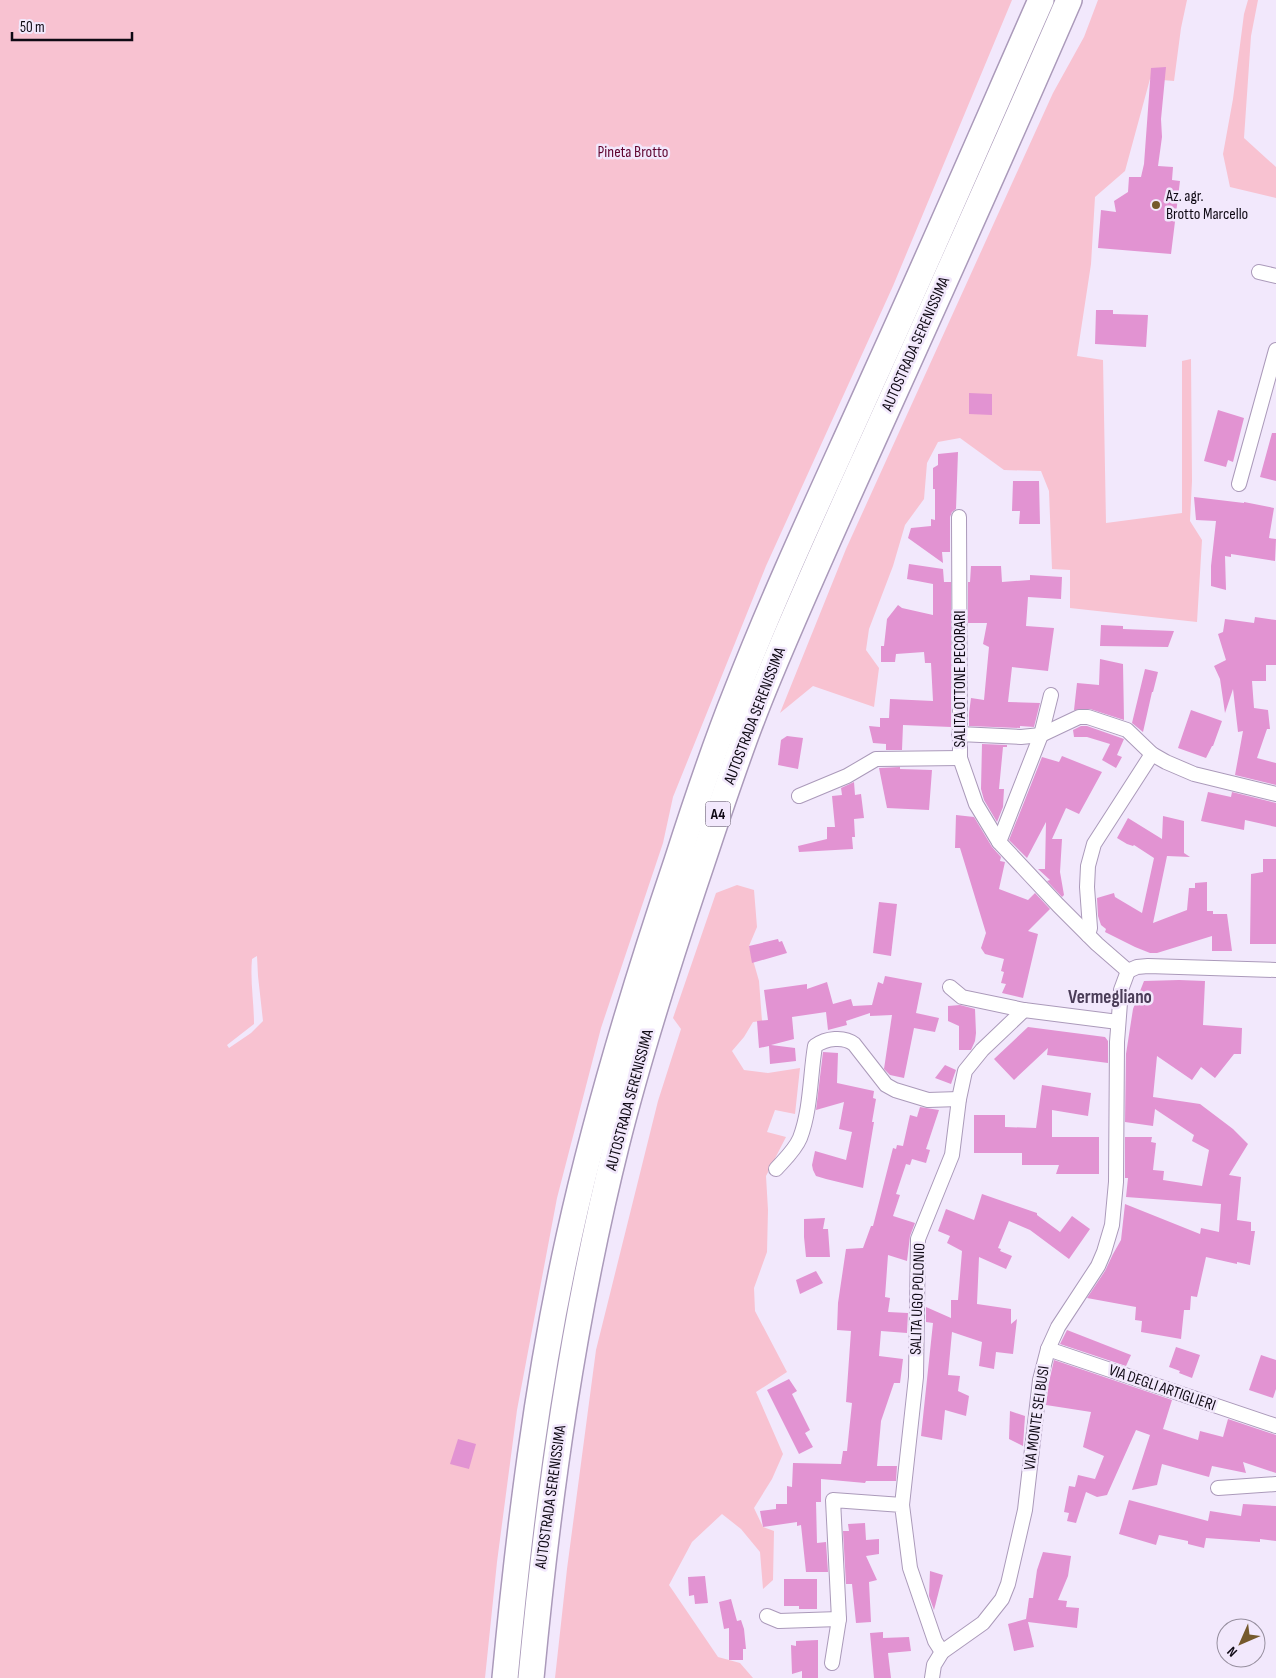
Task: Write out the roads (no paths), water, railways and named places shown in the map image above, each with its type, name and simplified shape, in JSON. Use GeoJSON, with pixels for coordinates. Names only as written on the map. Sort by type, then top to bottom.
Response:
{"type":"FeatureCollection","features":[{"type":"Feature","properties":{"kind":"highway","name":"AUTOSTRADA SERENISSIMA"},"geometry":{"type":"LineString","coordinates":[[505,1678],[530,1459],[547,1351],[568,1240],[593,1134],[623,1026],[655,924],[735,695],[782,582],[1041,0]]}},
{"type":"Feature","properties":{"kind":"highway","name":"AUTOSTRADA SERENISSIMA"},"geometry":{"type":"LineString","coordinates":[[531,1678],[541,1573],[555,1465],[572,1355],[593,1246],[618,1140],[647,1033],[680,928],[758,703],[809,582],[1069,0]]}},
{"type":"Feature","properties":{"kind":"street"},"geometry":{"type":"LineString","coordinates":[[1259,272],[1276,276]]}},
{"type":"Feature","properties":{"kind":"street"},"geometry":{"type":"LineString","coordinates":[[1239,484],[1276,350]]}},
{"type":"Feature","properties":{"kind":"street","name":"SALITA OTTONE PECORARI"},"geometry":{"type":"LineString","coordinates":[[960,516],[960,758],[976,804],[999,842],[1092,939],[1128,971]]}},
{"type":"Feature","properties":{"kind":"street"},"geometry":{"type":"LineString","coordinates":[[999,842],[1042,736],[1051,695]]}},
{"type":"Feature","properties":{"kind":"street"},"geometry":{"type":"LineString","coordinates":[[959,734],[1021,738],[1042,736],[1079,717],[1088,717],[1127,730],[1142,742],[1152,754],[1194,774],[1276,794]]}},
{"type":"Feature","properties":{"kind":"street"},"geometry":{"type":"LineString","coordinates":[[1092,939],[1087,887],[1088,866],[1094,844],[1152,754]]}},
{"type":"Feature","properties":{"kind":"street"},"geometry":{"type":"LineString","coordinates":[[799,796],[847,776],[876,759],[960,758]]}},
{"type":"Feature","properties":{"kind":"street"},"geometry":{"type":"LineString","coordinates":[[1128,971],[1148,966],[1276,970]]}},
{"type":"Feature","properties":{"kind":"street","name":"VIA MONTE SEI BUSI"},"geometry":{"type":"LineString","coordinates":[[942,1652],[983,1623],[1002,1599],[1008,1584],[1025,1510],[1040,1380],[1048,1349],[1058,1327],[1098,1266],[1112,1225],[1116,1182],[1120,990],[1128,971]]}},
{"type":"Feature","properties":{"kind":"street"},"geometry":{"type":"LineString","coordinates":[[950,987],[962,997],[1024,1010],[1118,1022]]}},
{"type":"Feature","properties":{"kind":"street","name":"SALITA UGO POLONIO"},"geometry":{"type":"LineString","coordinates":[[942,1652],[934,1641],[910,1568],[902,1505],[916,1377],[918,1239],[952,1155],[959,1099],[965,1071],[982,1050],[1024,1010]]}},
{"type":"Feature","properties":{"kind":"street"},"geometry":{"type":"LineString","coordinates":[[776,1168],[792,1151],[800,1138],[807,1108],[815,1046],[823,1040],[848,1040],[854,1044],[886,1085],[895,1090],[928,1100],[959,1099]]}},
{"type":"Feature","properties":{"kind":"street","name":"VIA DEGLI ARTIGLIERI"},"geometry":{"type":"LineString","coordinates":[[1048,1349],[1276,1426]]}},
{"type":"Feature","properties":{"kind":"street"},"geometry":{"type":"LineString","coordinates":[[1218,1488],[1276,1484]]}},
{"type":"Feature","properties":{"kind":"street"},"geometry":{"type":"LineString","coordinates":[[832,1663],[839,1619],[833,1500],[902,1505]]}},
{"type":"Feature","properties":{"kind":"street"},"geometry":{"type":"LineString","coordinates":[[768,1616],[779,1621],[839,1619]]}},
{"type":"Feature","properties":{"kind":"street"},"geometry":{"type":"LineString","coordinates":[[932,1678],[934,1665],[942,1652]]}},
{"type":"Feature","properties":{"kind":"place","name":"Az. agr. Brotto Marcello"},"geometry":{"type":"Point","coordinates":[1156,205]}},
{"type":"Feature","properties":{"kind":"district","name":"Vermegliano"},"geometry":{"type":"Point","coordinates":[1110,997]}},
{"type":"Feature","properties":{"kind":"park label","name":"Pineta Brotto"},"geometry":{"type":"Point","coordinates":[633,152]}}]}
